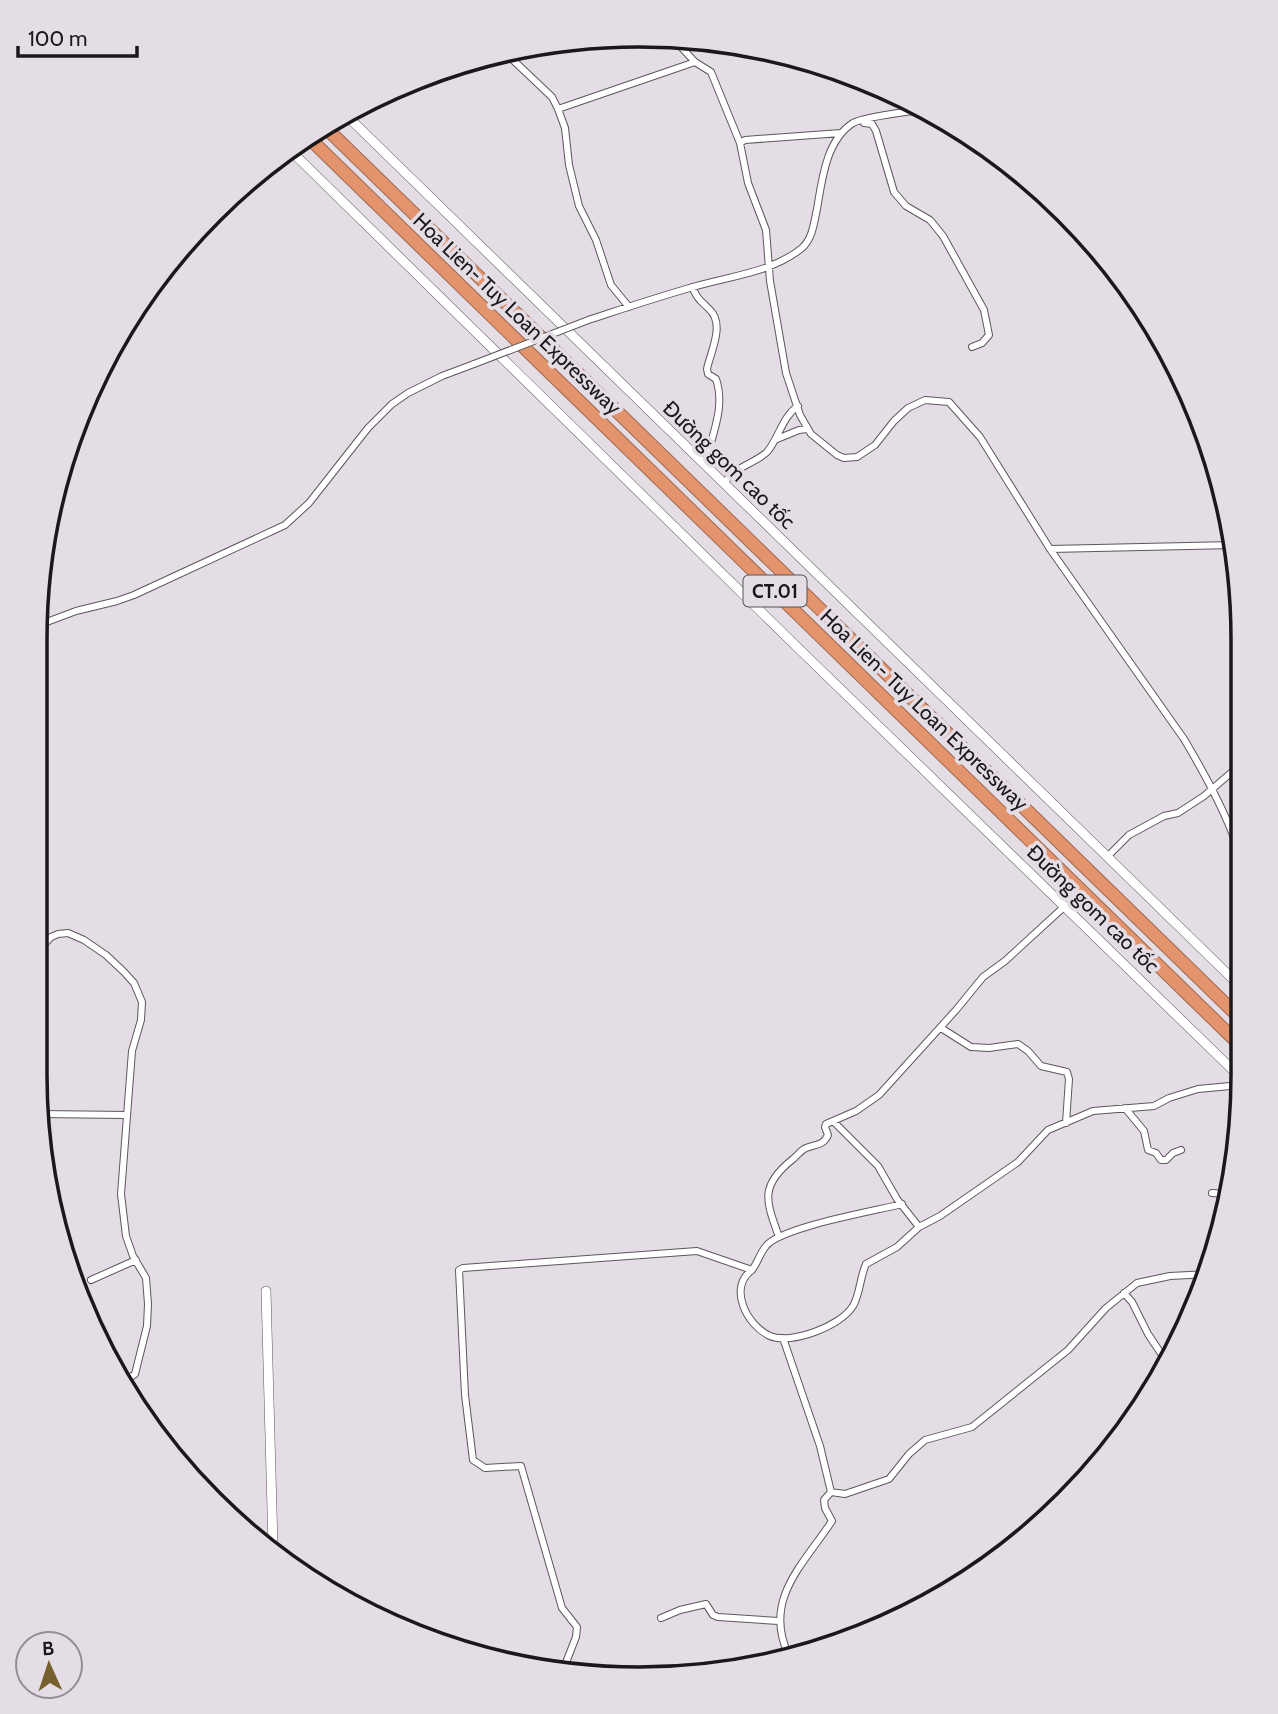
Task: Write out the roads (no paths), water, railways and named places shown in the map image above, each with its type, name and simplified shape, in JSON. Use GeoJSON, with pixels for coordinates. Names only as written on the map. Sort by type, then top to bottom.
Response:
{"type":"FeatureCollection","features":[{"type":"Feature","properties":{"kind":"highway","name":"Hoa Lien- Tuy Loan Expressway"},"geometry":{"type":"LineString","coordinates":[[332,134],[1231,1009]]}},
{"type":"Feature","properties":{"kind":"highway","name":"Hoa Lien- Tuy Loan Expressway"},"geometry":{"type":"LineString","coordinates":[[315,144],[1231,1036]]}},
{"type":"Feature","properties":{"kind":"main road","name":"Đường gom cao tốc"},"geometry":{"type":"LineString","coordinates":[[353,122],[1231,977]]}},
{"type":"Feature","properties":{"kind":"main road","name":"Đường gom cao tốc"},"geometry":{"type":"LineString","coordinates":[[297,157],[1231,1067]]}},
{"type":"Feature","properties":{"kind":"main road"},"geometry":{"type":"LineString","coordinates":[[266,1291],[273,1539]]}},
{"type":"Feature","properties":{"kind":"street"},"geometry":{"type":"LineString","coordinates":[[683,49],[695,62],[711,72],[740,143],[748,183],[766,230],[769,267],[786,373],[807,429],[819,443],[837,455],[844,458],[857,457],[875,445],[908,408],[925,400],[949,402],[980,437],[1049,549],[1184,739],[1231,828]]}},
{"type":"Feature","properties":{"kind":"street"},"geometry":{"type":"LineString","coordinates":[[514,61],[552,96],[565,128],[569,165],[579,206],[596,240],[611,285],[629,307]]}},
{"type":"Feature","properties":{"kind":"street"},"geometry":{"type":"LineString","coordinates":[[558,109],[695,62]]}},
{"type":"Feature","properties":{"kind":"street"},"geometry":{"type":"LineString","coordinates":[[48,622],[134,595],[285,525],[309,503],[368,428],[392,404],[442,376],[591,318],[769,267],[802,247],[810,237],[822,178],[831,151],[841,134],[855,122],[909,112]]}},
{"type":"Feature","properties":{"kind":"street"},"geometry":{"type":"LineString","coordinates":[[855,122],[872,124],[894,192],[906,206],[930,220],[943,236],[978,297],[984,310],[989,335],[982,343],[972,347]]}},
{"type":"Feature","properties":{"kind":"street"},"geometry":{"type":"LineString","coordinates":[[740,143],[745,140],[841,134]]}},
{"type":"Feature","properties":{"kind":"street"},"geometry":{"type":"LineString","coordinates":[[692,287],[701,304],[712,312],[715,321],[716,338],[706,369],[708,374],[716,379],[719,387],[719,411],[705,465]]}},
{"type":"Feature","properties":{"kind":"street"},"geometry":{"type":"LineString","coordinates":[[725,485],[730,475],[765,454],[777,439],[785,419],[797,406]]}},
{"type":"Feature","properties":{"kind":"street"},"geometry":{"type":"LineString","coordinates":[[777,439],[807,429]]}},
{"type":"Feature","properties":{"kind":"street"},"geometry":{"type":"LineString","coordinates":[[1049,549],[1223,545]]}},
{"type":"Feature","properties":{"kind":"street"},"geometry":{"type":"LineString","coordinates":[[1107,857],[1129,835],[1164,816],[1178,813],[1231,773]]}},
{"type":"Feature","properties":{"kind":"street"},"geometry":{"type":"LineString","coordinates":[[779,1237],[767,1202],[771,1181],[806,1148],[816,1147],[825,1141],[828,1135],[825,1126],[879,1095],[983,977],[1065,906]]}},
{"type":"Feature","properties":{"kind":"street"},"geometry":{"type":"LineString","coordinates":[[47,941],[58,934],[68,933],[84,940],[106,955],[134,984],[142,1002],[141,1020],[132,1051],[121,1194],[126,1236],[146,1278],[147,1325],[135,1374],[131,1377]]}},
{"type":"Feature","properties":{"kind":"street"},"geometry":{"type":"LineString","coordinates":[[940,1028],[976,1048],[1018,1044],[1041,1066],[1067,1072],[1069,1079],[1066,1123]]}},
{"type":"Feature","properties":{"kind":"street"},"geometry":{"type":"LineString","coordinates":[[902,1204],[808,1227],[766,1244],[752,1269],[742,1278],[740,1287],[745,1310],[761,1331],[772,1337],[783,1338],[821,1330],[839,1321],[853,1306],[866,1264],[897,1247],[919,1227],[940,1216],[1018,1162],[1048,1130],[1093,1111],[1154,1106],[1198,1089],[1230,1087]]}},
{"type":"Feature","properties":{"kind":"street"},"geometry":{"type":"LineString","coordinates":[[1125,1108],[1144,1131],[1147,1150],[1156,1153],[1161,1160],[1166,1160],[1181,1150]]}},
{"type":"Feature","properties":{"kind":"street"},"geometry":{"type":"LineString","coordinates":[[49,1114],[127,1115]]}},
{"type":"Feature","properties":{"kind":"street"},"geometry":{"type":"LineString","coordinates":[[834,1122],[878,1166],[919,1227]]}},
{"type":"Feature","properties":{"kind":"street"},"geometry":{"type":"LineString","coordinates":[[1212,1193],[1218,1193]]}},
{"type":"Feature","properties":{"kind":"street"},"geometry":{"type":"LineString","coordinates":[[566,1662],[577,1627],[562,1608],[521,1466],[485,1468],[472,1460],[465,1395],[459,1270],[697,1251],[752,1269]]}},
{"type":"Feature","properties":{"kind":"street"},"geometry":{"type":"LineString","coordinates":[[91,1280],[136,1260]]}},
{"type":"Feature","properties":{"kind":"street"},"geometry":{"type":"LineString","coordinates":[[831,1492],[845,1494],[889,1479],[909,1454],[925,1440],[972,1427],[1068,1350],[1124,1293],[1149,1279],[1195,1275]]}},
{"type":"Feature","properties":{"kind":"street"},"geometry":{"type":"LineString","coordinates":[[1124,1293],[1132,1302],[1147,1334],[1161,1354]]}},
{"type":"Feature","properties":{"kind":"street"},"geometry":{"type":"LineString","coordinates":[[783,1338],[820,1446],[831,1492]]}},
{"type":"Feature","properties":{"kind":"street"},"geometry":{"type":"LineString","coordinates":[[785,1648],[782,1642],[779,1611],[784,1594],[815,1543],[832,1521],[824,1500],[831,1492]]}},
{"type":"Feature","properties":{"kind":"street"},"geometry":{"type":"LineString","coordinates":[[661,1618],[706,1604],[713,1615],[718,1617],[779,1621]]}}]}
